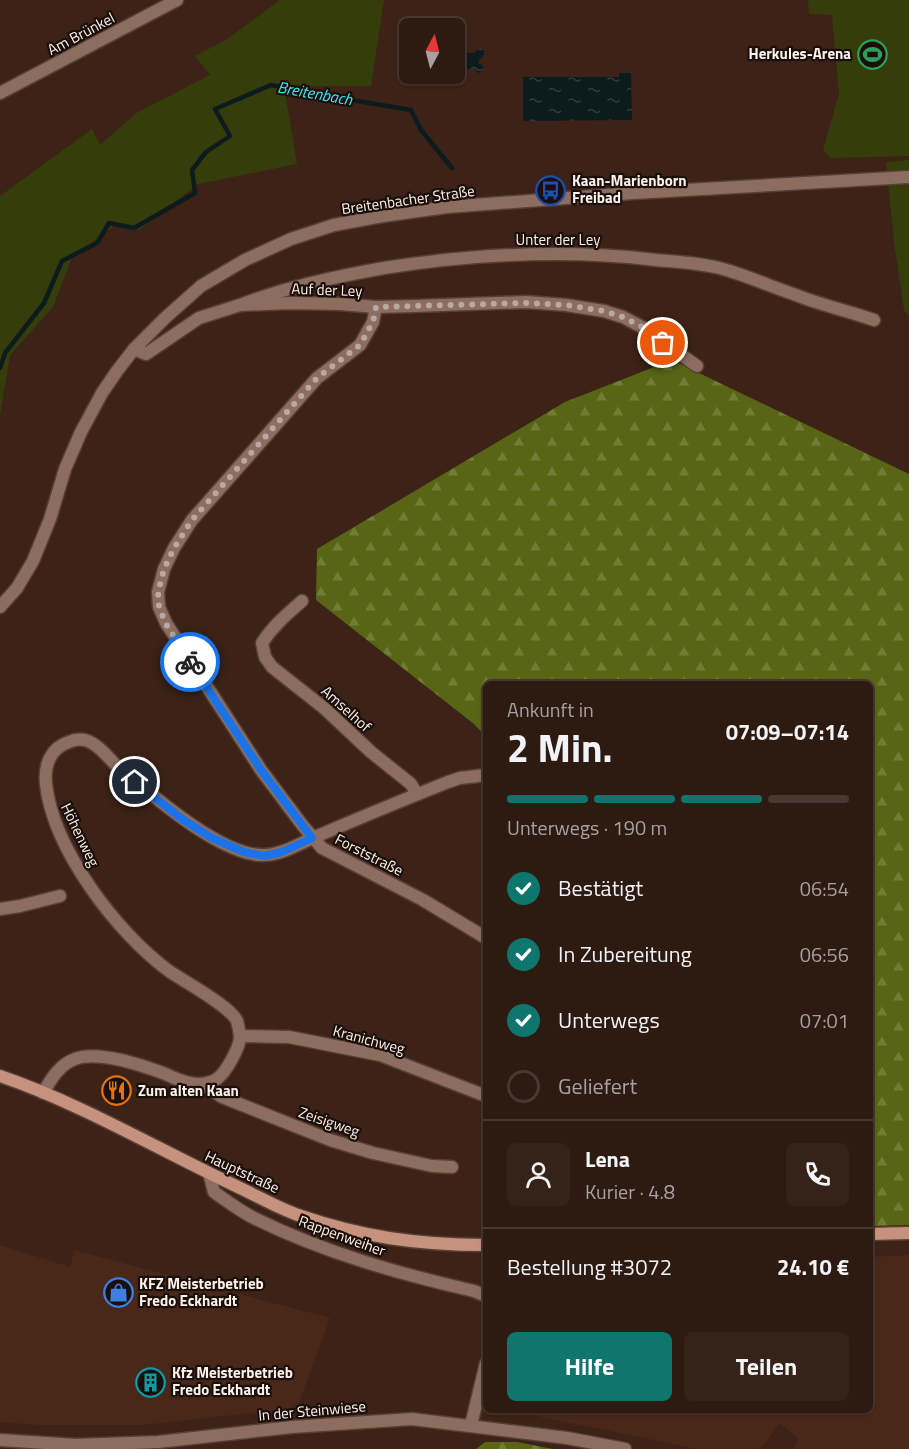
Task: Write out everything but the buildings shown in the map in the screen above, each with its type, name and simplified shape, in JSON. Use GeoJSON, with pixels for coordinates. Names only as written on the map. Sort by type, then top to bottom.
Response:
{"type":"FeatureCollection","features":[{"type":"Feature","properties":{"kind":"main road","name":"Hauptstraße"},"geometry":{"type":"LineString","coordinates":[[0,1076],[118,1127],[296,1214],[355,1232],[402,1241],[483,1245]]}},
{"type":"Feature","properties":{"kind":"main road"},"geometry":{"type":"LineString","coordinates":[[873,1234],[909,1233]]}},
{"type":"Feature","properties":{"kind":"street","name":"Am Brünkel"},"geometry":{"type":"LineString","coordinates":[[0,93],[177,0]]}},
{"type":"Feature","properties":{"kind":"street","name":"Breitenbacher Straße"},"geometry":{"type":"LineString","coordinates":[[0,607],[17,588],[33,561],[81,432],[102,393],[134,349],[165,318],[201,286],[254,256],[291,239],[334,225],[383,216],[478,205],[633,193],[909,177]]}},
{"type":"Feature","properties":{"kind":"street","name":"Unter der Ley"},"geometry":{"type":"LineString","coordinates":[[240,305],[312,282],[387,268],[459,258],[556,253],[630,256],[723,269],[799,297],[874,320]]}},
{"type":"Feature","properties":{"kind":"street","name":"Auf der Ley"},"geometry":{"type":"LineString","coordinates":[[134,349],[146,354],[199,318],[240,305],[300,303],[376,307],[526,303],[566,305],[604,311],[623,317],[642,327],[697,366]]}},
{"type":"Feature","properties":{"kind":"street","name":"Forststraße"},"geometry":{"type":"LineString","coordinates":[[376,307],[373,322],[360,345],[317,378],[192,520],[164,569],[158,592],[159,607],[166,624],[261,770],[312,838],[322,848],[423,900],[483,936]]}},
{"type":"Feature","properties":{"kind":"street","name":"Amselhof"},"geometry":{"type":"LineString","coordinates":[[302,601],[280,621],[262,643],[265,657],[272,667],[324,708],[371,752],[411,784],[417,794]]}},
{"type":"Feature","properties":{"kind":"street","name":"Höhenweg"},"geometry":{"type":"LineString","coordinates":[[240,1036],[236,1019],[225,1007],[168,970],[145,950],[110,914],[80,872],[66,847],[49,807],[45,775],[52,753],[59,746],[77,740],[86,740],[110,759],[125,775],[182,819],[212,838],[244,852],[264,856],[282,852],[460,778],[483,775]]}},
{"type":"Feature","properties":{"kind":"street"},"geometry":{"type":"LineString","coordinates":[[0,909],[60,896]]}},
{"type":"Feature","properties":{"kind":"street"},"geometry":{"type":"LineString","coordinates":[[43,1093],[51,1078],[61,1068],[77,1058],[102,1056],[120,1059],[189,1083],[202,1084],[218,1079],[234,1058],[240,1036]]}},
{"type":"Feature","properties":{"kind":"street","name":"Kranichweg"},"geometry":{"type":"LineString","coordinates":[[240,1036],[289,1037],[380,1055],[483,1095]]}},
{"type":"Feature","properties":{"kind":"street","name":"Zeisigweg"},"geometry":{"type":"LineString","coordinates":[[202,1084],[222,1097],[330,1140],[432,1167],[452,1167]]}},
{"type":"Feature","properties":{"kind":"street","name":"Rappenweiher"},"geometry":{"type":"LineString","coordinates":[[209,1173],[214,1192],[254,1219],[342,1255],[483,1295]]}},
{"type":"Feature","properties":{"kind":"street"},"geometry":{"type":"LineString","coordinates":[[471,1425],[483,1375]]}},
{"type":"Feature","properties":{"kind":"street","name":"In der Steinwiese"},"geometry":{"type":"LineString","coordinates":[[0,1440],[76,1445],[158,1442],[292,1427],[412,1419],[567,1438],[625,1449]]}},
{"type":"Feature","properties":{"kind":"shaded area"},"geometry":{"type":"Polygon","coordinates":[[[0,1245],[70,1267],[74,1250],[330,1318],[297,1408],[144,1425],[38,1425],[0,1422],[0,1245]]]}},
{"type":"Feature","properties":{"kind":"shaded area"},"geometry":{"type":"Polygon","coordinates":[[[909,1255],[909,1449],[795,1449],[799,1440],[780,1423],[763,1446],[758,1449],[697,1449],[527,1414],[517,1416],[508,1413],[873,1413],[873,1257],[909,1255]]]}},
{"type":"Feature","properties":{"kind":"green space"},"geometry":{"type":"Polygon","coordinates":[[[280,0],[384,0],[371,86],[284,86],[297,164],[198,184],[139,230],[118,223],[72,257],[53,307],[10,355],[0,415],[0,196],[92,129],[100,145],[138,112],[210,75],[195,56],[226,40],[280,0]]]}},
{"type":"Feature","properties":{"kind":"green space","name":"Herkules-Arena"},"geometry":{"type":"Polygon","coordinates":[[[808,0],[909,0],[909,156],[831,158],[823,150],[839,94],[832,15],[809,14],[808,0]]]}},
{"type":"Feature","properties":{"kind":"green space"},"geometry":{"type":"Polygon","coordinates":[[[909,160],[909,316],[904,310],[886,162],[909,160]]]}},
{"type":"Feature","properties":{"kind":"green space"},"geometry":{"type":"Polygon","coordinates":[[[672,360],[909,474],[909,1225],[873,1226],[873,681],[483,681],[483,734],[474,724],[316,600],[317,549],[565,402],[672,360]]]}},
{"type":"Feature","properties":{"kind":"green space"},"geometry":{"type":"Polygon","coordinates":[[[485,1442],[517,1442],[553,1449],[476,1449],[485,1442]]]}},
{"type":"Feature","properties":{"kind":"water"},"geometry":{"type":"Polygon","coordinates":[[[478,49],[484,51],[484,55],[479,60],[483,71],[478,73],[475,69],[465,69],[465,52],[474,53],[478,49]]]}},
{"type":"Feature","properties":{"kind":"water"},"geometry":{"type":"Polygon","coordinates":[[[619,73],[631,73],[632,120],[523,121],[523,77],[619,77],[619,73]]]}},
{"type":"Feature","properties":{"kind":"waterway","name":"Breitenbach"},"geometry":{"type":"LineString","coordinates":[[0,368],[5,353],[44,303],[62,261],[97,243],[109,223],[134,228],[195,193],[192,170],[206,152],[230,136],[215,109],[271,85],[411,110],[421,130],[452,168]]}},
{"type":"Feature","properties":{"kind":"way so far"},"geometry":{"type":"LineString","coordinates":[[190,662],[166,624],[159,607],[158,592],[164,569],[174,548],[192,520],[317,378],[360,345],[373,322],[376,307],[485,303],[566,305],[604,311],[623,317],[642,327],[663,343]]}},
{"type":"Feature","properties":{"kind":"place","name":"Herkules-Arena"},"geometry":{"type":"Point","coordinates":[872,54]}},
{"type":"Feature","properties":{"kind":"place","name":"Kaan-Marienborn Freibad"},"geometry":{"type":"Point","coordinates":[551,190]}},
{"type":"Feature","properties":{"kind":"place","name":"Zum alten Kaan"},"geometry":{"type":"Point","coordinates":[117,1091]}},
{"type":"Feature","properties":{"kind":"place","name":"KFZ Meisterbetrieb Fredo Eckhardt"},"geometry":{"type":"Point","coordinates":[118,1293]}},
{"type":"Feature","properties":{"kind":"place","name":"Kfz Meisterbetrieb Fredo Eckhardt"},"geometry":{"type":"Point","coordinates":[151,1382]}},
{"type":"Feature","properties":{"kind":"route"},"geometry":{"type":"LineString","coordinates":[[135,782],[182,819],[212,838],[244,852],[264,856],[282,852],[312,838],[261,770],[190,662]]}}]}
